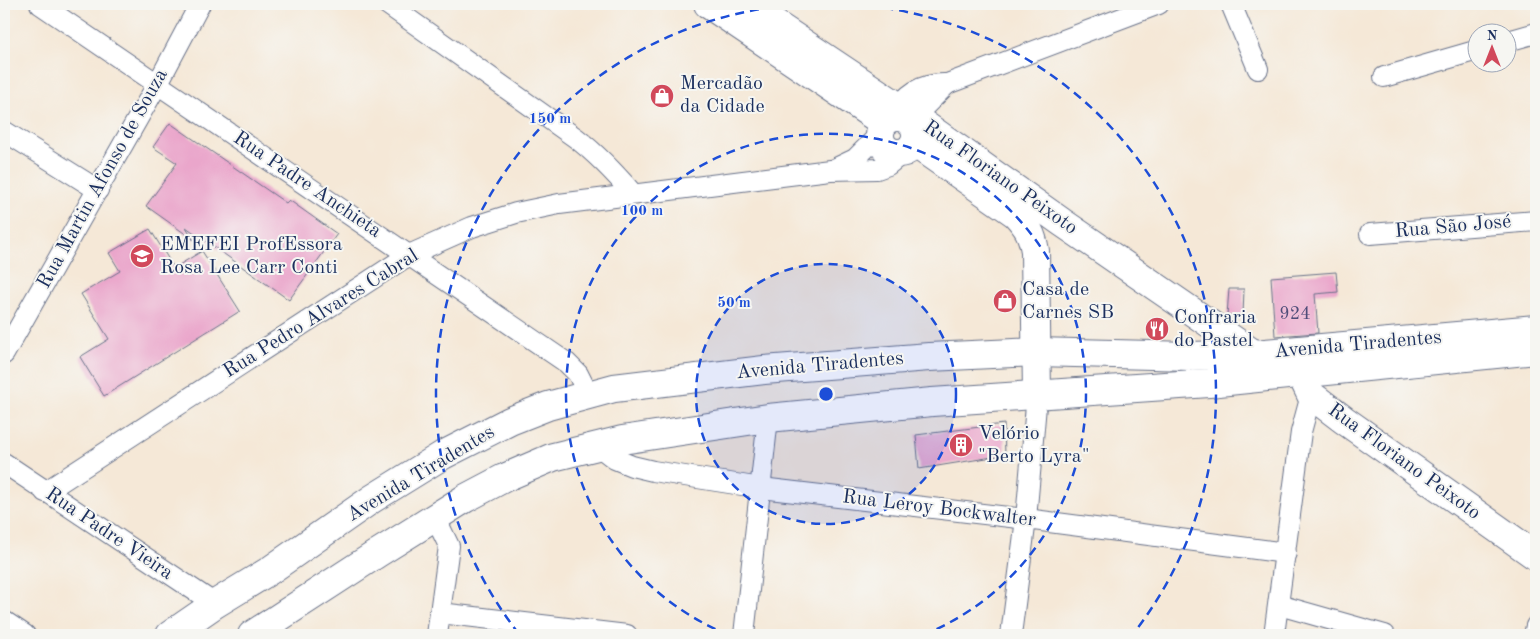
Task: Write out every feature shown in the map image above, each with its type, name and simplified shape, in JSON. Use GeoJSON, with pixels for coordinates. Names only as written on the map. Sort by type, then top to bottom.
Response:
{"type":"FeatureCollection","features":[{"type":"Feature","properties":{"kind":"main road","name":"Rua Floriano Peixoto"},"geometry":{"type":"LineString","coordinates":[[745,4],[901,129],[1016,214],[1026,224],[1032,236]]}},
{"type":"Feature","properties":{"kind":"main road","name":"Rua Floriano Peixoto"},"geometry":{"type":"LineString","coordinates":[[714,5],[901,129],[1063,223],[1254,354]]}},
{"type":"Feature","properties":{"kind":"main road"},"geometry":{"type":"LineString","coordinates":[[1038,394],[1035,252],[1032,236],[1063,223]]}},
{"type":"Feature","properties":{"kind":"main road","name":"Avenida Tiradentes"},"geometry":{"type":"LineString","coordinates":[[170,635],[215,604],[269,571],[372,499],[444,455],[510,421],[548,406],[614,388],[764,370],[929,357],[1038,352],[1190,356],[1254,354],[1302,373],[1536,329]]}},
{"type":"Feature","properties":{"kind":"main road","name":"Avenida Tiradentes"},"geometry":{"type":"LineString","coordinates":[[252,635],[436,516],[504,478],[553,457],[597,445],[768,418],[932,402],[1199,383],[1536,350]]}},
{"type":"Feature","properties":{"kind":"main road","name":"Rua Floriano Peixoto"},"geometry":{"type":"LineString","coordinates":[[1302,373],[1344,420],[1536,556]]}},
{"type":"Feature","properties":{"kind":"street","name":"Rua Padre Anchieta"},"geometry":{"type":"LineString","coordinates":[[40,4],[568,363],[578,374],[588,394]]}},
{"type":"Feature","properties":{"kind":"street","name":"Rua Martin Afonso de Souza"},"geometry":{"type":"LineString","coordinates":[[4,354],[158,84],[200,4]]}},
{"type":"Feature","properties":{"kind":"street"},"geometry":{"type":"LineString","coordinates":[[387,4],[576,138],[596,154],[633,194]]}},
{"type":"Feature","properties":{"kind":"street"},"geometry":{"type":"LineString","coordinates":[[901,129],[947,84],[1159,4]]}},
{"type":"Feature","properties":{"kind":"street"},"geometry":{"type":"LineString","coordinates":[[1231,4],[1258,69]]}},
{"type":"Feature","properties":{"kind":"street"},"geometry":{"type":"LineString","coordinates":[[1518,38],[1536,33]]}},
{"type":"Feature","properties":{"kind":"street"},"geometry":{"type":"LineString","coordinates":[[1384,77],[1468,53]]}},
{"type":"Feature","properties":{"kind":"street","name":"Rua Pedro Alvares Cabral"},"geometry":{"type":"LineString","coordinates":[[830,170],[855,159],[901,129]]}},
{"type":"Feature","properties":{"kind":"street","name":"Rua Pedro Alvares Cabral"},"geometry":{"type":"LineString","coordinates":[[45,492],[409,255],[472,227],[516,213],[560,204],[830,170],[877,169],[888,165],[901,129]]}},
{"type":"Feature","properties":{"kind":"street"},"geometry":{"type":"LineString","coordinates":[[4,132],[98,190]]}},
{"type":"Feature","properties":{"kind":"street","name":"Rua São José"},"geometry":{"type":"LineString","coordinates":[[1370,234],[1536,220]]}},
{"type":"Feature","properties":{"kind":"street"},"geometry":{"type":"LineString","coordinates":[[1274,635],[1301,432],[1302,373]]}},
{"type":"Feature","properties":{"kind":"street"},"geometry":{"type":"LineString","coordinates":[[1011,635],[1026,518],[1038,394]]}},
{"type":"Feature","properties":{"kind":"street"},"geometry":{"type":"LineString","coordinates":[[744,635],[768,418]]}},
{"type":"Feature","properties":{"kind":"street","name":"Rua Leroy Bockwalter"},"geometry":{"type":"LineString","coordinates":[[597,445],[615,459],[646,469],[761,488],[1026,518],[1286,552]]}},
{"type":"Feature","properties":{"kind":"street","name":"Rua Padre Vieira"},"geometry":{"type":"LineString","coordinates":[[4,463],[215,604]]}},
{"type":"Feature","properties":{"kind":"street"},"geometry":{"type":"LineString","coordinates":[[436,516],[449,546],[437,635]]}},
{"type":"Feature","properties":{"kind":"street"},"geometry":{"type":"LineString","coordinates":[[1279,605],[1385,635]]}},
{"type":"Feature","properties":{"kind":"street"},"geometry":{"type":"LineString","coordinates":[[440,613],[627,635]]}},
{"type":"Feature","properties":{"kind":"street"},"geometry":{"type":"LineString","coordinates":[[4,621],[25,635]]}},
{"type":"Feature","properties":{"kind":"street"},"geometry":{"type":"LineString","coordinates":[[1534,635],[1536,626]]}},
{"type":"Feature","properties":{"kind":"building"},"geometry":{"type":"Polygon","coordinates":[[[170,123],[286,203],[289,200],[337,234],[289,300],[186,227],[194,240],[146,206],[177,163],[153,147],[170,123]]]}},
{"type":"Feature","properties":{"kind":"building"},"geometry":{"type":"Polygon","coordinates":[[[150,229],[174,268],[202,251],[240,311],[104,396],[80,357],[109,339],[81,294],[120,271],[109,253],[150,229]]]}},
{"type":"Feature","properties":{"kind":"building"},"geometry":{"type":"Polygon","coordinates":[[[1336,272],[1338,292],[1315,294],[1318,333],[1275,336],[1271,277],[1336,272]]]}},
{"type":"Feature","properties":{"kind":"building"},"geometry":{"type":"Polygon","coordinates":[[[1229,289],[1244,289],[1243,315],[1227,315],[1229,289]]]}},
{"type":"Feature","properties":{"kind":"building","name":"Velório \"Berto Lyra\""},"geometry":{"type":"Polygon","coordinates":[[[1004,424],[1005,455],[919,469],[916,435],[1004,424]]]}},
{"type":"Feature","properties":{"kind":"place","name":"Mercadão da Cidade"},"geometry":{"type":"Point","coordinates":[662,96]}},
{"type":"Feature","properties":{"kind":"place","name":"EMEFEI ProfEssora Rosa Lee Carr Conti"},"geometry":{"type":"Point","coordinates":[142,256]}},
{"type":"Feature","properties":{"kind":"place","name":"Casa de Carnes SB"},"geometry":{"type":"Point","coordinates":[1005,301]}},
{"type":"Feature","properties":{"kind":"place","name":"Confraria do Pastel"},"geometry":{"type":"Point","coordinates":[1157,329]}},
{"type":"Feature","properties":{"kind":"place","name":"Velório \"Berto Lyra\""},"geometry":{"type":"Point","coordinates":[961,445]}}]}
